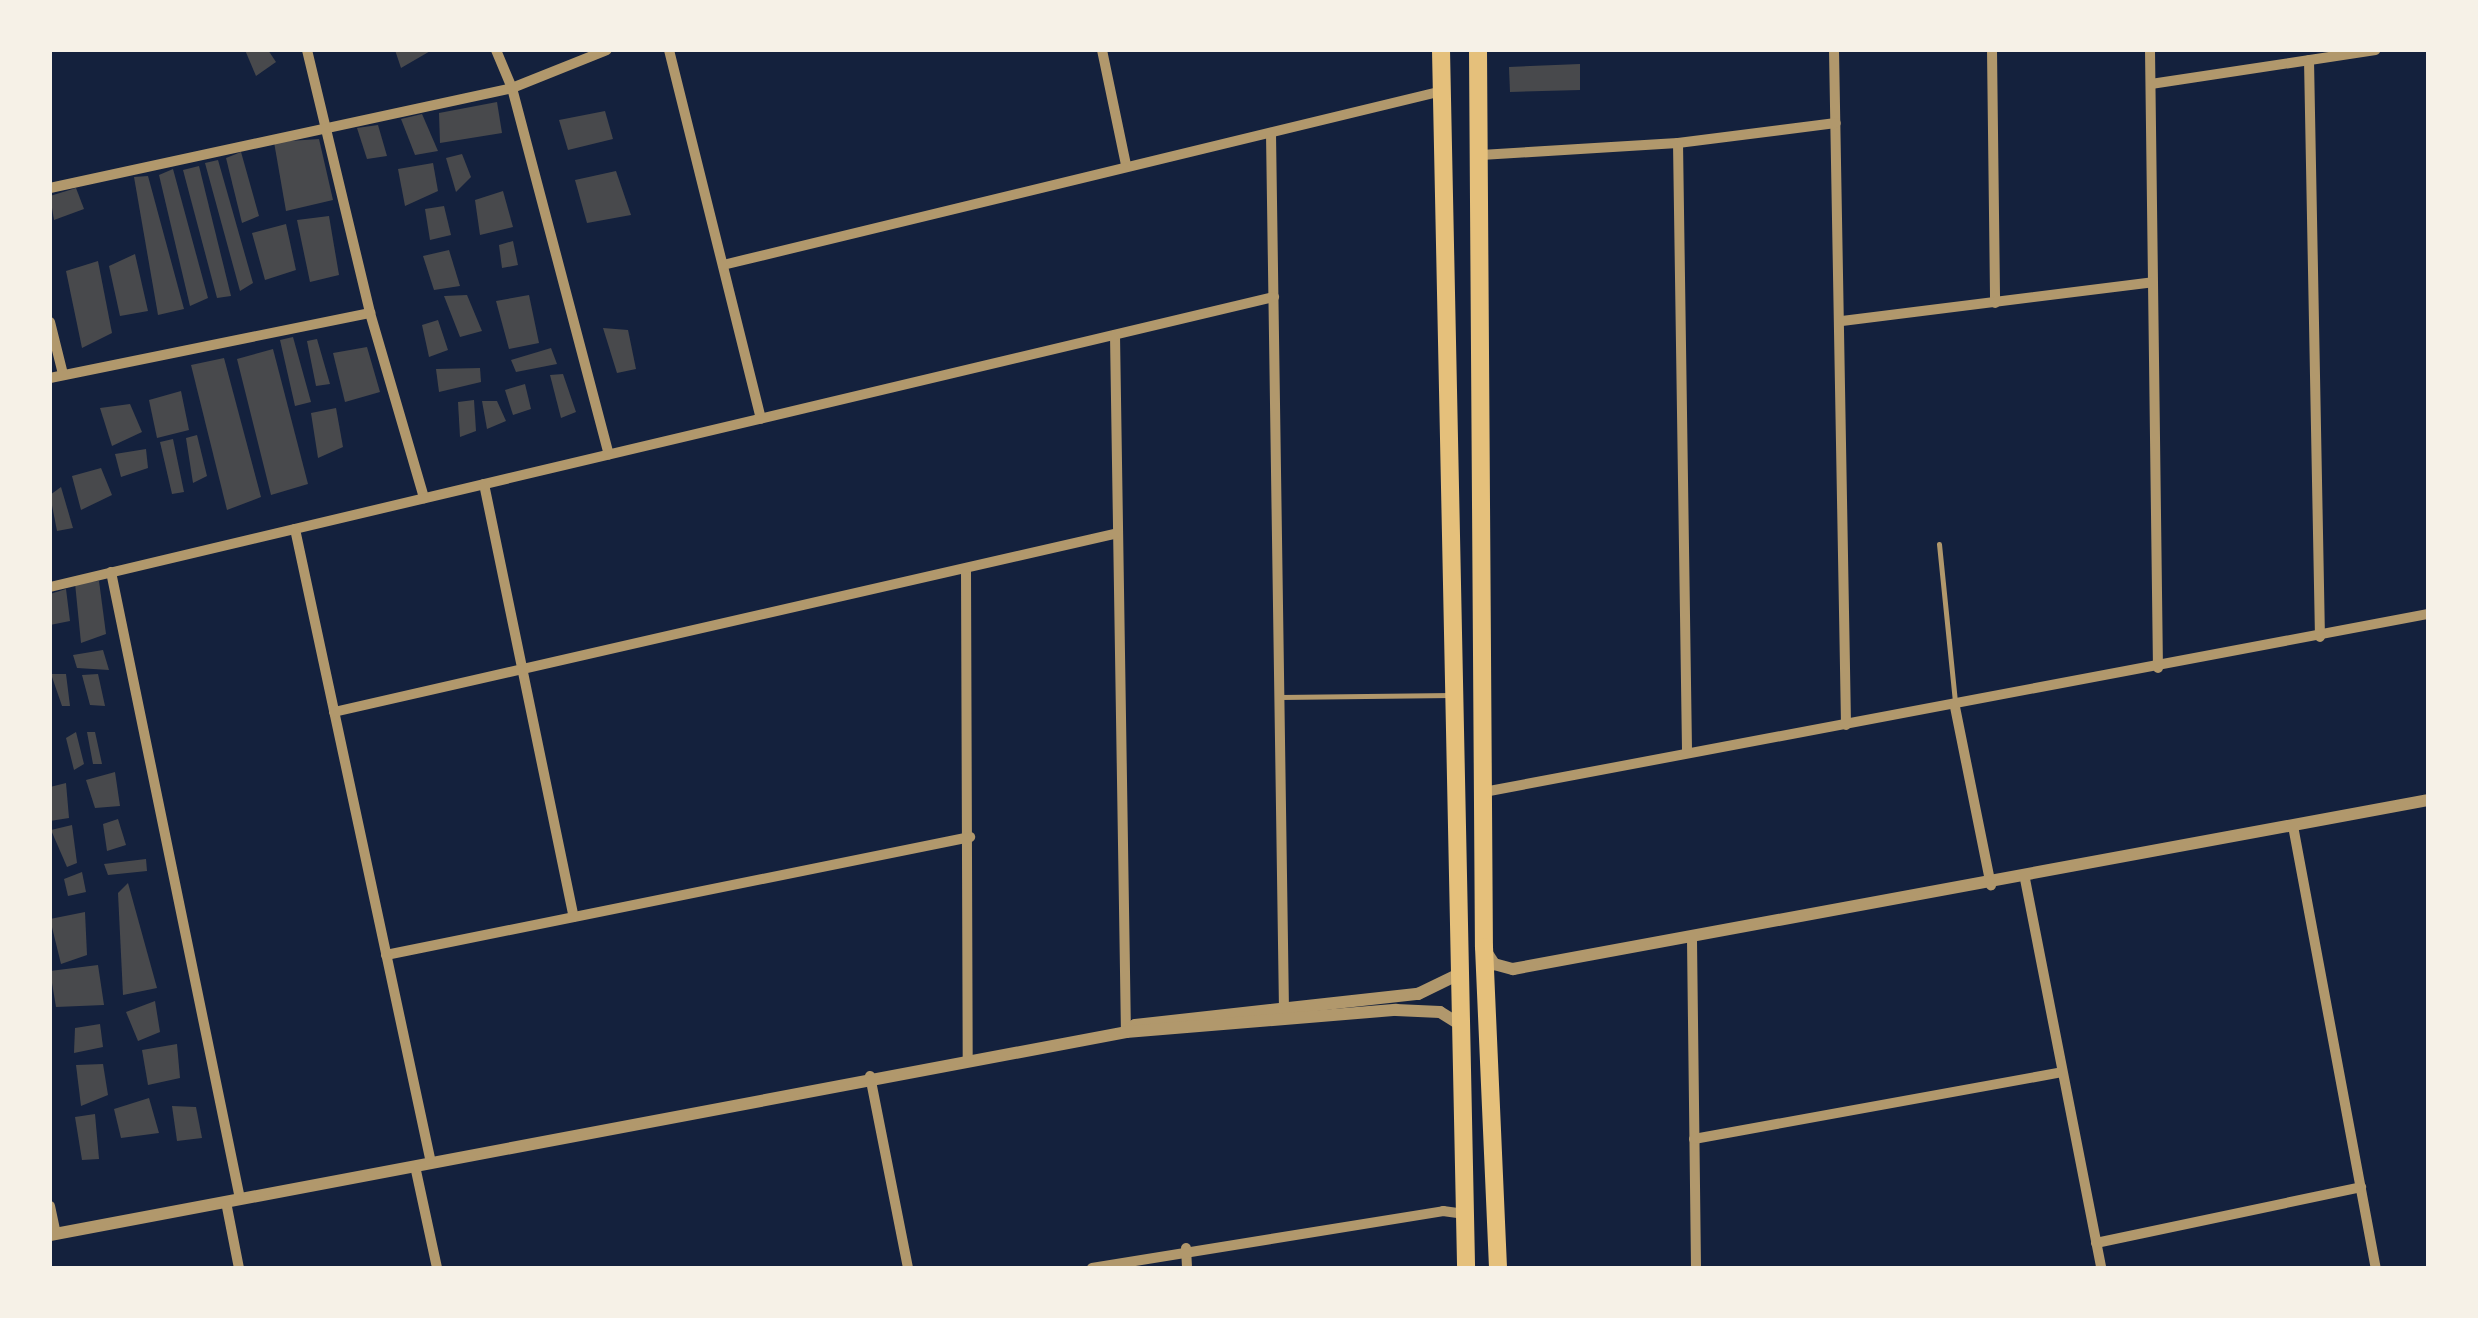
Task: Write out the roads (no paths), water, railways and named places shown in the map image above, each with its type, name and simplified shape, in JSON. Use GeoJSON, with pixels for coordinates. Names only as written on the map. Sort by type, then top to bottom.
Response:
{"type":"FeatureCollection","features":[{"type":"Feature","properties":{"kind":"main road"},"geometry":{"type":"LineString","coordinates":[[1441,50],[1466,1268]]}},
{"type":"Feature","properties":{"kind":"main road"},"geometry":{"type":"LineString","coordinates":[[1478,50],[1484,947],[1498,1268]]}},
{"type":"Feature","properties":{"kind":"main road"},"geometry":{"type":"LineString","coordinates":[[1446,320],[1481,312]]}},
{"type":"Feature","properties":{"kind":"street"},"geometry":{"type":"LineString","coordinates":[[307,50],[370,313],[424,498]]}},
{"type":"Feature","properties":{"kind":"street"},"geometry":{"type":"LineString","coordinates":[[496,50],[512,88],[609,454]]}},
{"type":"Feature","properties":{"kind":"street"},"geometry":{"type":"LineString","coordinates":[[50,188],[512,88],[608,50]]}},
{"type":"Feature","properties":{"kind":"street"},"geometry":{"type":"LineString","coordinates":[[669,50],[761,418]]}},
{"type":"Feature","properties":{"kind":"street"},"geometry":{"type":"LineString","coordinates":[[1102,50],[1126,165]]}},
{"type":"Feature","properties":{"kind":"street"},"geometry":{"type":"LineString","coordinates":[[1834,50],[1842,321],[1846,724]]}},
{"type":"Feature","properties":{"kind":"street"},"geometry":{"type":"LineString","coordinates":[[1992,50],[1995,303]]}},
{"type":"Feature","properties":{"kind":"street"},"geometry":{"type":"LineString","coordinates":[[2150,50],[2158,668]]}},
{"type":"Feature","properties":{"kind":"street"},"geometry":{"type":"LineString","coordinates":[[2150,84],[2375,50]]}},
{"type":"Feature","properties":{"kind":"street"},"geometry":{"type":"LineString","coordinates":[[2309,60],[2320,637]]}},
{"type":"Feature","properties":{"kind":"street"},"geometry":{"type":"LineString","coordinates":[[723,266],[1442,91]]}},
{"type":"Feature","properties":{"kind":"street"},"geometry":{"type":"LineString","coordinates":[[1481,156],[1678,143],[1836,124]]}},
{"type":"Feature","properties":{"kind":"street"},"geometry":{"type":"LineString","coordinates":[[1272,134],[1284,1007]]}},
{"type":"Feature","properties":{"kind":"street"},"geometry":{"type":"LineString","coordinates":[[1678,143],[1687,753]]}},
{"type":"Feature","properties":{"kind":"street"},"geometry":{"type":"LineString","coordinates":[[1842,321],[2154,282]]}},
{"type":"Feature","properties":{"kind":"street"},"geometry":{"type":"LineString","coordinates":[[50,586],[1274,298]]}},
{"type":"Feature","properties":{"kind":"street"},"geometry":{"type":"LineString","coordinates":[[50,378],[370,313]]}},
{"type":"Feature","properties":{"kind":"street"},"geometry":{"type":"LineString","coordinates":[[50,322],[63,374]]}},
{"type":"Feature","properties":{"kind":"street"},"geometry":{"type":"LineString","coordinates":[[1116,335],[1126,1032]]}},
{"type":"Feature","properties":{"kind":"street"},"geometry":{"type":"LineString","coordinates":[[484,484],[574,917]]}},
{"type":"Feature","properties":{"kind":"street"},"geometry":{"type":"LineString","coordinates":[[295,529],[430,1164]]}},
{"type":"Feature","properties":{"kind":"street"},"geometry":{"type":"LineString","coordinates":[[334,712],[1118,534]]}},
{"type":"Feature","properties":{"kind":"street"},"geometry":{"type":"LineString","coordinates":[[966,571],[968,1059]]}},
{"type":"Feature","properties":{"kind":"street"},"geometry":{"type":"LineString","coordinates":[[111,572],[233,1200],[240,1268]]}},
{"type":"Feature","properties":{"kind":"street"},"geometry":{"type":"LineString","coordinates":[[1484,792],[1846,724],[1956,708],[2428,614]]}},
{"type":"Feature","properties":{"kind":"street"},"geometry":{"type":"LineString","coordinates":[[1956,708],[1992,885]]}},
{"type":"Feature","properties":{"kind":"street"},"geometry":{"type":"LineString","coordinates":[[1487,1004],[1495,983],[1513,970],[1992,885],[2428,800]]}},
{"type":"Feature","properties":{"kind":"street"},"geometry":{"type":"LineString","coordinates":[[2293,826],[2376,1268]]}},
{"type":"Feature","properties":{"kind":"street"},"geometry":{"type":"LineString","coordinates":[[386,955],[970,837]]}},
{"type":"Feature","properties":{"kind":"street"},"geometry":{"type":"LineString","coordinates":[[2025,878],[2101,1268]]}},
{"type":"Feature","properties":{"kind":"street"},"geometry":{"type":"LineString","coordinates":[[1692,940],[1696,1268]]}},
{"type":"Feature","properties":{"kind":"street"},"geometry":{"type":"LineString","coordinates":[[1484,947],[1494,964],[1513,970]]}},
{"type":"Feature","properties":{"kind":"street"},"geometry":{"type":"LineString","coordinates":[[1126,1032],[1135,1025],[1418,994],[1458,974]]}},
{"type":"Feature","properties":{"kind":"street"},"geometry":{"type":"LineString","coordinates":[[50,1206],[53,1234],[870,1076],[1126,1032],[1396,1010],[1440,1012],[1460,1025]]}},
{"type":"Feature","properties":{"kind":"street"},"geometry":{"type":"LineString","coordinates":[[1694,1139],[2062,1072]]}},
{"type":"Feature","properties":{"kind":"street"},"geometry":{"type":"LineString","coordinates":[[870,1076],[908,1268]]}},
{"type":"Feature","properties":{"kind":"street"},"geometry":{"type":"LineString","coordinates":[[416,1166],[437,1268]]}},
{"type":"Feature","properties":{"kind":"street"},"geometry":{"type":"LineString","coordinates":[[2096,1243],[2361,1187]]}},
{"type":"Feature","properties":{"kind":"street"},"geometry":{"type":"LineString","coordinates":[[1092,1268],[1186,1248],[1443,1210],[1465,1214]]}},
{"type":"Feature","properties":{"kind":"street"},"geometry":{"type":"LineString","coordinates":[[1186,1248],[1188,1268]]}},
{"type":"Feature","properties":{"kind":"lane"},"geometry":{"type":"LineString","coordinates":[[1939,544],[1956,708]]}},
{"type":"Feature","properties":{"kind":"lane"},"geometry":{"type":"LineString","coordinates":[[1280,697],[1454,696]]}}]}
